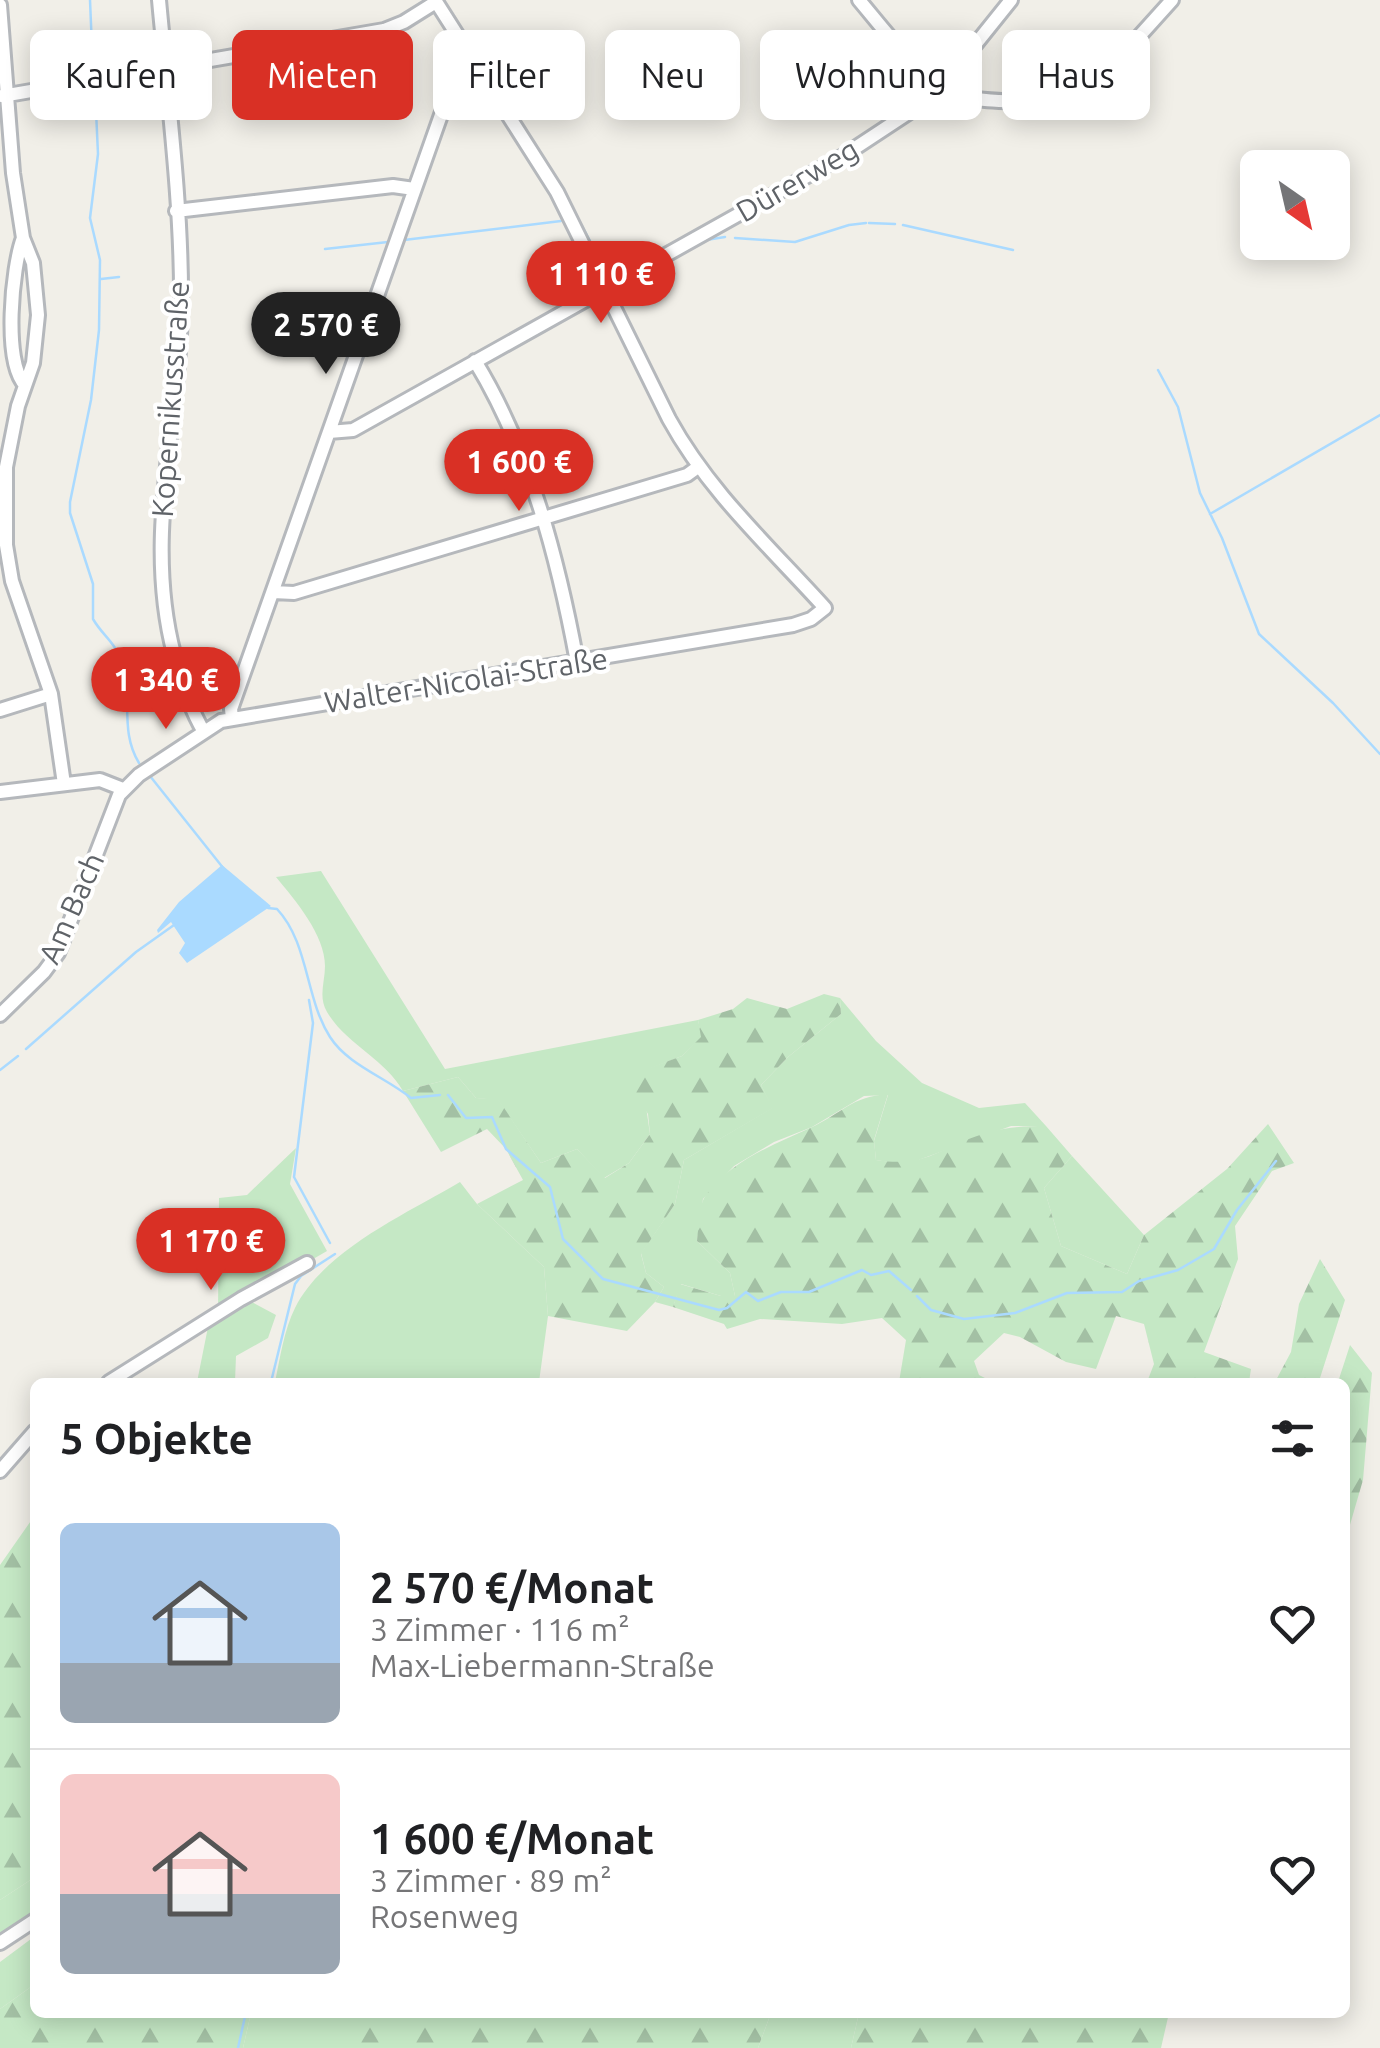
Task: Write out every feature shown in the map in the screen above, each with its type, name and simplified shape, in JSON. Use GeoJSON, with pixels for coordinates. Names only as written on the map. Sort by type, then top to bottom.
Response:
{"type":"FeatureCollection","features":[{"type":"Feature","properties":{"kind":"street","name":"Kopernikusstraße"},"geometry":{"type":"LineString","coordinates":[[159,0],[163,30]]}},
{"type":"Feature","properties":{"kind":"street"},"geometry":{"type":"LineString","coordinates":[[860,0],[886,30]]}},
{"type":"Feature","properties":{"kind":"street","name":"Dürerweg"},"geometry":{"type":"LineString","coordinates":[[982,36],[1011,0]]}},
{"type":"Feature","properties":{"kind":"street"},"geometry":{"type":"LineString","coordinates":[[982,99],[1058,103],[1075,100],[1090,91],[1172,0]]}},
{"type":"Feature","properties":{"kind":"street"},"geometry":{"type":"LineString","coordinates":[[212,59],[384,30],[436,1],[454,30]]}},
{"type":"Feature","properties":{"kind":"street"},"geometry":{"type":"LineString","coordinates":[[0,5],[3,96],[23,238],[34,262],[38,315],[33,363],[12,430],[2,480],[6,582],[50,694],[64,784]]}},
{"type":"Feature","properties":{"kind":"street"},"geometry":{"type":"LineString","coordinates":[[3,96],[30,91]]}},
{"type":"Feature","properties":{"kind":"street","name":"Kopernikusstraße"},"geometry":{"type":"LineString","coordinates":[[170,120],[182,304],[160,523],[161,580],[177,665],[204,732]]}},
{"type":"Feature","properties":{"kind":"street"},"geometry":{"type":"LineString","coordinates":[[232,718],[231,710],[439,120]]}},
{"type":"Feature","properties":{"kind":"street"},"geometry":{"type":"LineString","coordinates":[[273,592],[294,593],[686,475],[698,468],[669,419],[558,192],[512,120]]}},
{"type":"Feature","properties":{"kind":"street","name":"Dürerweg"},"geometry":{"type":"LineString","coordinates":[[329,432],[353,430],[822,169],[897,120]]}},
{"type":"Feature","properties":{"kind":"street"},"geometry":{"type":"LineString","coordinates":[[176,211],[393,186],[414,190]]}},
{"type":"Feature","properties":{"kind":"street"},"geometry":{"type":"LineString","coordinates":[[23,238],[16,263],[13,326],[16,364],[20,382],[25,385]]}},
{"type":"Feature","properties":{"kind":"street"},"geometry":{"type":"LineString","coordinates":[[475,361],[522,459],[558,573],[576,662]]}},
{"type":"Feature","properties":{"kind":"street","name":"Walter-Nicolai-Straße"},"geometry":{"type":"LineString","coordinates":[[123,789],[204,732],[232,718],[793,624],[811,619],[825,608],[698,468]]}},
{"type":"Feature","properties":{"kind":"street"},"geometry":{"type":"LineString","coordinates":[[0,710],[50,694]]}},
{"type":"Feature","properties":{"kind":"street"},"geometry":{"type":"LineString","coordinates":[[0,792],[100,780],[123,789]]}},
{"type":"Feature","properties":{"kind":"street","name":"Am Bach"},"geometry":{"type":"LineString","coordinates":[[0,1015],[58,953],[111,811],[123,789]]}},
{"type":"Feature","properties":{"kind":"street"},"geometry":{"type":"LineString","coordinates":[[114,1378],[307,1263]]}},
{"type":"Feature","properties":{"kind":"street"},"geometry":{"type":"LineString","coordinates":[[0,1471],[30,1437]]}},
{"type":"Feature","properties":{"kind":"street"},"geometry":{"type":"LineString","coordinates":[[0,1943],[30,1923]]}},
{"type":"Feature","properties":{"kind":"green space"},"geometry":{"type":"Polygon","coordinates":[[[321,871],[445,1069],[698,1020],[702,1037],[682,1056],[641,1072],[650,1134],[629,1163],[604,1178],[577,1149],[541,1163],[498,1100],[476,1098],[458,1077],[403,1091],[327,1012],[320,942],[276,877],[321,871]]]}},
{"type":"Feature","properties":{"kind":"green space"},"geometry":{"type":"Polygon","coordinates":[[[824,994],[840,998],[841,1014],[788,1057],[761,1085],[773,1108],[684,1160],[675,1204],[641,1254],[646,1273],[664,1287],[627,1331],[548,1316],[544,1267],[477,1204],[523,1180],[506,1149],[487,1129],[441,1152],[403,1091],[458,1077],[476,1098],[498,1099],[541,1163],[577,1149],[605,1178],[629,1163],[650,1134],[648,1114],[631,1087],[641,1071],[682,1056],[701,1037],[698,1020],[733,1009],[747,998],[787,1009],[824,994]]]}},
{"type":"Feature","properties":{"kind":"green space"},"geometry":{"type":"Polygon","coordinates":[[[840,998],[876,1041],[922,1083],[979,1108],[1025,1103],[1046,1126],[1011,1126],[905,1165],[876,1160],[874,1141],[888,1095],[864,1096],[734,1166],[703,1199],[697,1241],[730,1273],[735,1296],[721,1296],[681,1284],[673,1307],[655,1302],[664,1287],[646,1273],[641,1253],[675,1204],[684,1160],[772,1108],[761,1085],[788,1057],[841,1014],[840,998]]]}},
{"type":"Feature","properties":{"kind":"green space"},"geometry":{"type":"Polygon","coordinates":[[[888,1094],[874,1140],[876,1160],[920,1159],[991,1132],[1046,1126],[1072,1156],[1044,1188],[1061,1246],[1127,1274],[1144,1235],[1227,1169],[1268,1124],[1294,1163],[1272,1171],[1235,1226],[1238,1259],[1204,1352],[1251,1369],[1250,1378],[1149,1378],[1154,1364],[1144,1324],[1116,1316],[1096,1369],[1066,1362],[1020,1337],[1004,1333],[974,1361],[979,1375],[985,1378],[900,1378],[906,1340],[882,1318],[842,1324],[760,1319],[727,1329],[724,1324],[673,1307],[680,1284],[735,1296],[730,1273],[697,1241],[702,1205],[717,1183],[754,1155],[855,1102],[888,1094]]]}},
{"type":"Feature","properties":{"kind":"green space"},"geometry":{"type":"Polygon","coordinates":[[[296,1148],[290,1184],[327,1251],[218,1314],[219,1198],[247,1195],[296,1148]]]}},
{"type":"Feature","properties":{"kind":"green space"},"geometry":{"type":"Polygon","coordinates":[[[1072,1156],[1144,1235],[1127,1274],[1061,1246],[1044,1188],[1072,1156]]]}},
{"type":"Feature","properties":{"kind":"green space"},"geometry":{"type":"Polygon","coordinates":[[[460,1182],[477,1204],[544,1267],[548,1316],[540,1378],[276,1378],[291,1317],[308,1287],[346,1251],[460,1182]]]}},
{"type":"Feature","properties":{"kind":"green space"},"geometry":{"type":"Polygon","coordinates":[[[1320,1259],[1345,1300],[1320,1378],[1277,1378],[1291,1352],[1299,1304],[1320,1259]]]}},
{"type":"Feature","properties":{"kind":"green space"},"geometry":{"type":"Polygon","coordinates":[[[250,1301],[276,1315],[268,1338],[236,1356],[235,1378],[198,1378],[208,1327],[250,1301]]]}},
{"type":"Feature","properties":{"kind":"green space"},"geometry":{"type":"Polygon","coordinates":[[[1350,1345],[1372,1373],[1363,1480],[1350,1525],[1350,1378],[1339,1378],[1350,1345]]]}},
{"type":"Feature","properties":{"kind":"green space"},"geometry":{"type":"Polygon","coordinates":[[[30,1522],[30,1880],[0,1900],[0,1565],[30,1522]]]}},
{"type":"Feature","properties":{"kind":"green space"},"geometry":{"type":"Polygon","coordinates":[[[30,1880],[30,1921],[0,1941],[0,1900],[30,1880]]]}},
{"type":"Feature","properties":{"kind":"green space"},"geometry":{"type":"Polygon","coordinates":[[[30,1940],[30,1988],[0,2009],[0,1962],[30,1940]]]}},
{"type":"Feature","properties":{"kind":"green space"},"geometry":{"type":"Polygon","coordinates":[[[30,1988],[30,2018],[250,2018],[243,2048],[0,2048],[0,2009],[30,1988]]]}},
{"type":"Feature","properties":{"kind":"green space"},"geometry":{"type":"Polygon","coordinates":[[[250,2018],[339,2018],[339,2048],[243,2048],[250,2018]]]}},
{"type":"Feature","properties":{"kind":"green space"},"geometry":{"type":"Polygon","coordinates":[[[339,2018],[769,2018],[758,2048],[339,2048],[339,2018]]]}},
{"type":"Feature","properties":{"kind":"green space"},"geometry":{"type":"Polygon","coordinates":[[[769,2018],[858,2018],[851,2048],[758,2048],[769,2018]]]}},
{"type":"Feature","properties":{"kind":"green space"},"geometry":{"type":"Polygon","coordinates":[[[858,2018],[1168,2018],[1161,2048],[851,2048],[858,2018]]]}},
{"type":"Feature","properties":{"kind":"water"},"geometry":{"type":"Polygon","coordinates":[[[222,865],[271,906],[187,963],[179,953],[185,943],[171,922],[158,933],[157,930],[179,902],[222,865]]]}},
{"type":"Feature","properties":{"kind":"waterway"},"geometry":{"type":"LineString","coordinates":[[90,0],[91,30]]}},
{"type":"Feature","properties":{"kind":"waterway"},"geometry":{"type":"LineString","coordinates":[[96,120],[98,154],[90,218],[100,260],[99,330],[91,400],[70,513],[93,584],[93,619],[113,645],[123,667],[128,728],[139,763]]}},
{"type":"Feature","properties":{"kind":"waterway"},"geometry":{"type":"LineString","coordinates":[[404,240],[561,221]]}},
{"type":"Feature","properties":{"kind":"waterway"},"geometry":{"type":"LineString","coordinates":[[735,238],[795,242],[866,223]]}},
{"type":"Feature","properties":{"kind":"waterway"},"geometry":{"type":"LineString","coordinates":[[869,223],[895,224]]}},
{"type":"Feature","properties":{"kind":"waterway"},"geometry":{"type":"LineString","coordinates":[[903,225],[1013,250]]}},
{"type":"Feature","properties":{"kind":"waterway"},"geometry":{"type":"LineString","coordinates":[[582,226],[609,277],[690,234]]}},
{"type":"Feature","properties":{"kind":"waterway"},"geometry":{"type":"LineString","coordinates":[[706,240],[725,237]]}},
{"type":"Feature","properties":{"kind":"waterway"},"geometry":{"type":"LineString","coordinates":[[325,249],[388,242]]}},
{"type":"Feature","properties":{"kind":"waterway"},"geometry":{"type":"LineString","coordinates":[[101,279],[119,277]]}},
{"type":"Feature","properties":{"kind":"waterway"},"geometry":{"type":"LineString","coordinates":[[1158,370],[1178,407],[1200,493],[1259,634],[1333,703],[1380,754]]}},
{"type":"Feature","properties":{"kind":"waterway"},"geometry":{"type":"LineString","coordinates":[[1210,514],[1380,415]]}},
{"type":"Feature","properties":{"kind":"waterway"},"geometry":{"type":"LineString","coordinates":[[150,776],[224,869]]}},
{"type":"Feature","properties":{"kind":"waterway"},"geometry":{"type":"LineString","coordinates":[[268,908],[277,909],[295,938],[322,1022],[338,1047],[411,1098],[440,1095]]}},
{"type":"Feature","properties":{"kind":"waterway"},"geometry":{"type":"LineString","coordinates":[[26,1049],[136,952],[174,925]]}},
{"type":"Feature","properties":{"kind":"waterway"},"geometry":{"type":"LineString","coordinates":[[309,1000],[313,1023],[294,1177],[330,1243]]}},
{"type":"Feature","properties":{"kind":"waterway"},"geometry":{"type":"LineString","coordinates":[[0,1070],[18,1056]]}},
{"type":"Feature","properties":{"kind":"waterway"},"geometry":{"type":"LineString","coordinates":[[448,1095],[466,1118],[492,1117],[506,1149],[550,1187],[563,1239],[603,1279],[719,1310],[746,1292],[758,1301],[781,1292],[809,1292],[862,1270],[871,1275],[889,1271],[911,1290]]}},
{"type":"Feature","properties":{"kind":"waterway"},"geometry":{"type":"LineString","coordinates":[[917,1296],[931,1310],[964,1319],[1015,1313],[1067,1293],[1122,1292],[1139,1281],[1178,1270],[1214,1249],[1237,1210],[1276,1161]]}},
{"type":"Feature","properties":{"kind":"waterway"},"geometry":{"type":"LineString","coordinates":[[272,1378],[295,1284],[335,1254]]}},
{"type":"Feature","properties":{"kind":"waterway"},"geometry":{"type":"LineString","coordinates":[[238,2048],[245,2018]]}}]}
